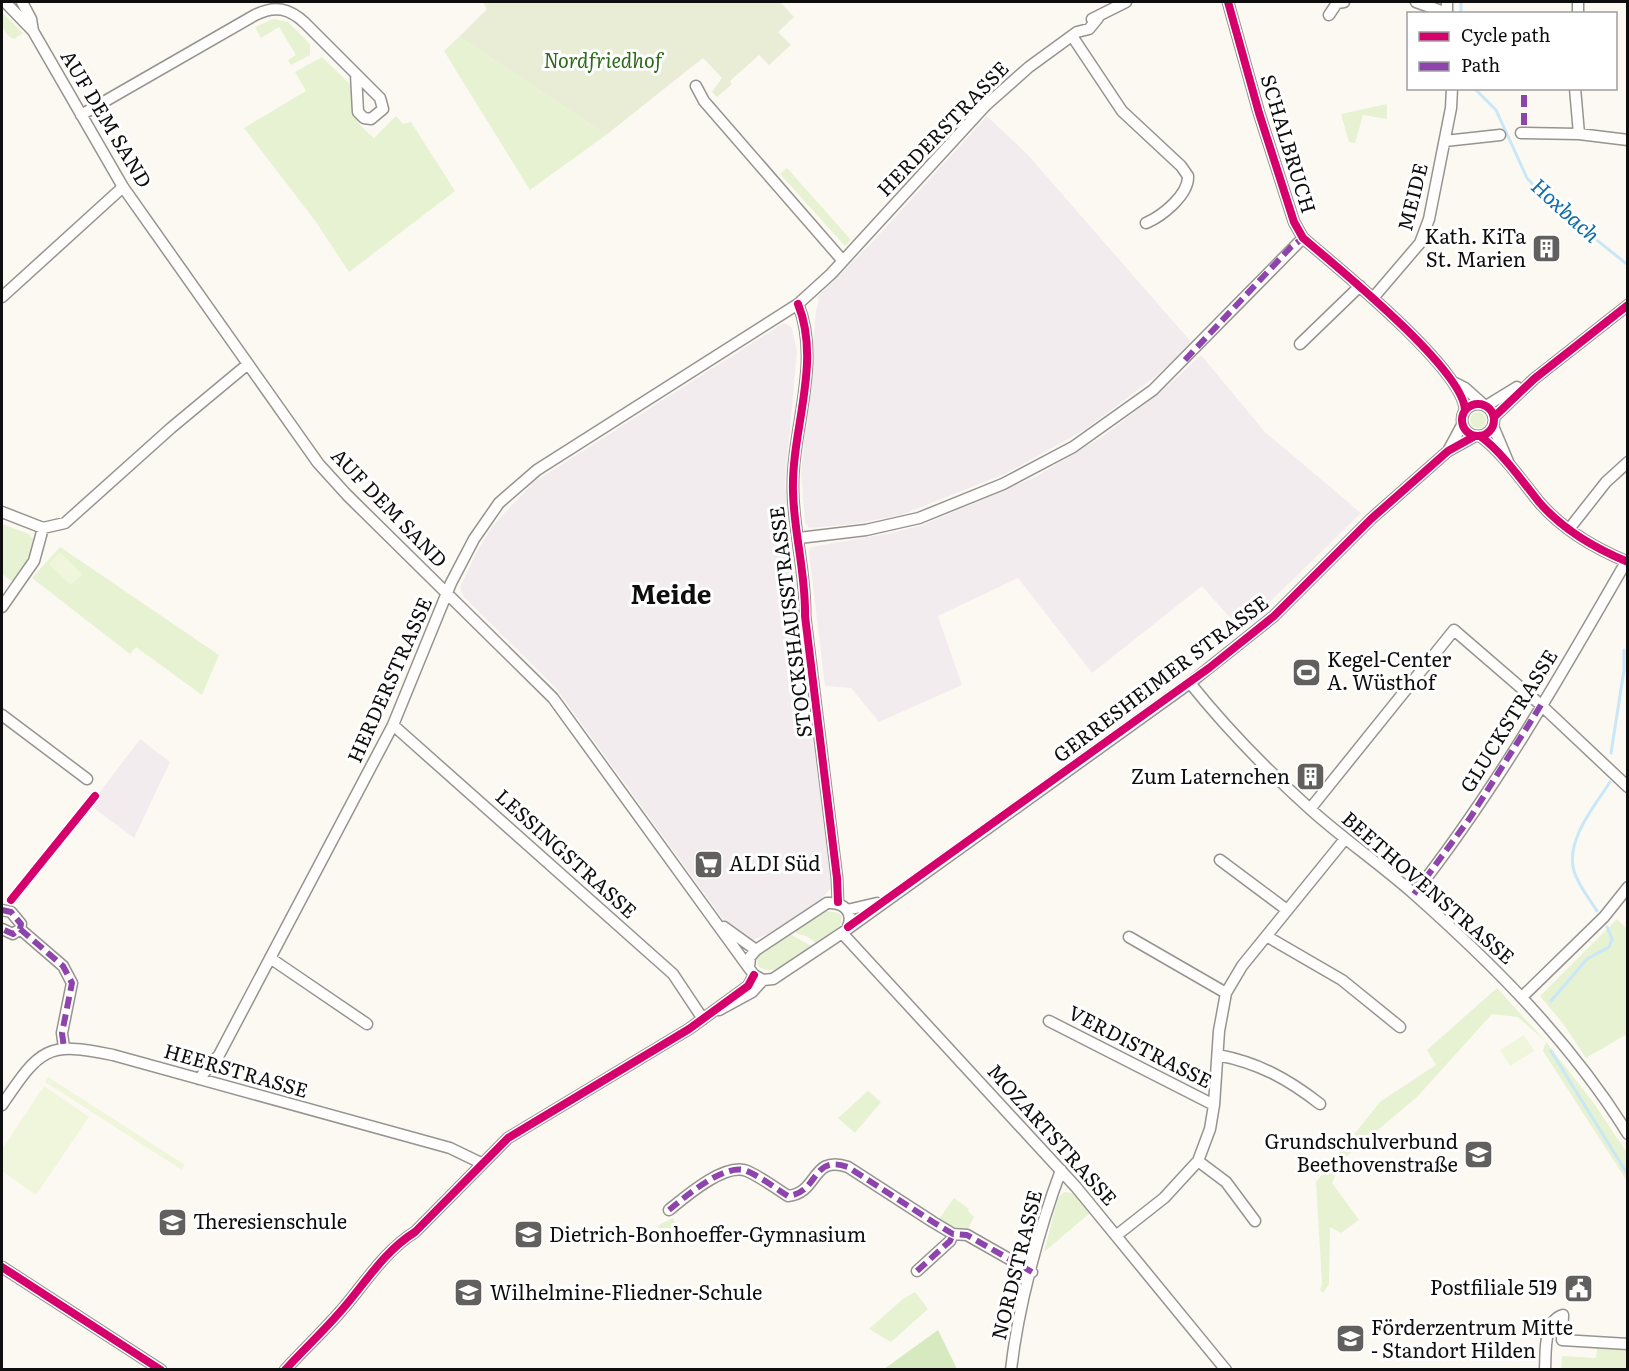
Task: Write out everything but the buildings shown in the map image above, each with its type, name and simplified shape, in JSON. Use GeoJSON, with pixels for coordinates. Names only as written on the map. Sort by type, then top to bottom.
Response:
{"type":"FeatureCollection","features":[{"type":"Feature","properties":{"kind":"street","name":"AUF DEM SAND"},"geometry":{"type":"LineString","coordinates":[[5,2],[33,31],[123,188],[318,463],[553,698],[688,887],[717,921],[755,974]]}},
{"type":"Feature","properties":{"kind":"street","name":"AUF DEM SAND"},"geometry":{"type":"LineString","coordinates":[[22,2],[31,19],[33,31]]}},
{"type":"Feature","properties":{"kind":"street","name":"HERDERSTRASSE"},"geometry":{"type":"LineString","coordinates":[[199,1079],[219,1055],[393,725],[448,594],[485,521],[517,486],[572,447],[798,304],[843,261],[985,106],[1029,67],[1074,34],[1084,23],[1126,2]]}},
{"type":"Feature","properties":{"kind":"street","name":"SCHALBRUCH"},"geometry":{"type":"LineString","coordinates":[[1228,2],[1259,113],[1294,222],[1303,238],[1373,297],[1455,383],[1465,388],[1485,406]]}},
{"type":"Feature","properties":{"kind":"street"},"geometry":{"type":"LineString","coordinates":[[1329,15],[1336,3],[1344,2]]}},
{"type":"Feature","properties":{"kind":"street"},"geometry":{"type":"LineString","coordinates":[[1416,2],[1447,9]]}},
{"type":"Feature","properties":{"kind":"street"},"geometry":{"type":"LineString","coordinates":[[81,115],[255,15],[273,8],[294,12],[356,74]]}},
{"type":"Feature","properties":{"kind":"street"},"geometry":{"type":"LineString","coordinates":[[1074,34],[1117,104],[1188,176],[1186,188],[1165,213],[1146,223]]}},
{"type":"Feature","properties":{"kind":"street"},"geometry":{"type":"LineString","coordinates":[[696,86],[704,100],[843,261]]}},
{"type":"Feature","properties":{"kind":"street","name":"MEIDE"},"geometry":{"type":"LineString","coordinates":[[1373,297],[1420,243],[1429,219],[1445,141],[1452,90]]}},
{"type":"Feature","properties":{"kind":"street"},"geometry":{"type":"LineString","coordinates":[[1575,90],[1578,134]]}},
{"type":"Feature","properties":{"kind":"street"},"geometry":{"type":"LineString","coordinates":[[1521,133],[1578,134],[1628,140]]}},
{"type":"Feature","properties":{"kind":"street"},"geometry":{"type":"LineString","coordinates":[[1445,141],[1500,135]]}},
{"type":"Feature","properties":{"kind":"street"},"geometry":{"type":"LineString","coordinates":[[2,297],[123,188]]}},
{"type":"Feature","properties":{"kind":"street"},"geometry":{"type":"LineString","coordinates":[[799,538],[891,526],[919,518],[1003,484],[1073,447],[1153,390],[1303,238]]}},
{"type":"Feature","properties":{"kind":"street"},"geometry":{"type":"LineString","coordinates":[[1300,344],[1360,286]]}},
{"type":"Feature","properties":{"kind":"street","name":"STOCKSHAUSSTRASSE"},"geometry":{"type":"LineString","coordinates":[[798,304],[808,341],[794,464],[793,493],[806,587],[805,616],[838,884],[838,902]]}},
{"type":"Feature","properties":{"kind":"street"},"geometry":{"type":"LineString","coordinates":[[1477,436],[1488,432],[1493,421],[1533,379],[1628,305]]}},
{"type":"Feature","properties":{"kind":"street"},"geometry":{"type":"LineString","coordinates":[[2,512],[43,528],[65,523],[177,423],[248,364]]}},
{"type":"Feature","properties":{"kind":"street"},"geometry":{"type":"LineString","coordinates":[[1533,379],[1485,406],[1476,404],[1466,410],[1462,425],[1467,432],[1477,436],[1510,465],[1541,504],[1569,530],[1595,548],[1627,562]]}},
{"type":"Feature","properties":{"kind":"street","name":"SCHALBRUCH"},"geometry":{"type":"LineString","coordinates":[[1455,383],[1466,410]]}},
{"type":"Feature","properties":{"kind":"street"},"geometry":{"type":"LineString","coordinates":[[1485,406],[1510,465]]}},
{"type":"Feature","properties":{"kind":"street","name":"GERRESHEIMER STRASSE"},"geometry":{"type":"LineString","coordinates":[[1448,451],[1462,425]]}},
{"type":"Feature","properties":{"kind":"street","name":"GERRESHEIMER STRASSE"},"geometry":{"type":"LineString","coordinates":[[755,974],[773,978],[845,930],[1190,683],[1274,616],[1371,519],[1448,451],[1477,436]]}},
{"type":"Feature","properties":{"kind":"street"},"geometry":{"type":"LineString","coordinates":[[1569,530],[1606,482],[1628,462]]}},
{"type":"Feature","properties":{"kind":"street"},"geometry":{"type":"LineString","coordinates":[[2,607],[34,561],[43,528]]}},
{"type":"Feature","properties":{"kind":"street","name":"GLUCKSTRASSE"},"geometry":{"type":"LineString","coordinates":[[1414,894],[1470,818],[1591,626],[1627,562]]}},
{"type":"Feature","properties":{"kind":"street"},"geometry":{"type":"LineString","coordinates":[[1310,809],[1454,630],[1540,705],[1628,787]]}},
{"type":"Feature","properties":{"kind":"street","name":"BEETHOVENSTRASSE"},"geometry":{"type":"LineString","coordinates":[[1190,683],[1255,757],[1310,809],[1414,894],[1522,997],[1552,1029],[1628,1134]]}},
{"type":"Feature","properties":{"kind":"street"},"geometry":{"type":"LineString","coordinates":[[2,715],[87,779]]}},
{"type":"Feature","properties":{"kind":"street","name":"LESSINGSTRASSE"},"geometry":{"type":"LineString","coordinates":[[393,725],[673,974],[707,1017]]}},
{"type":"Feature","properties":{"kind":"street","name":"VERDISTRASSE"},"geometry":{"type":"LineString","coordinates":[[1117,1235],[1164,1198],[1198,1161],[1214,1105],[1221,1011],[1226,993],[1242,966],[1268,937],[1345,839]]}},
{"type":"Feature","properties":{"kind":"street"},"geometry":{"type":"LineString","coordinates":[[1220,860],[1287,910]]}},
{"type":"Feature","properties":{"kind":"street"},"geometry":{"type":"LineString","coordinates":[[1522,997],[1604,916],[1628,887]]}},
{"type":"Feature","properties":{"kind":"street","name":"GERRESHEIMER STRASSE"},"geometry":{"type":"LineString","coordinates":[[847,909],[884,901]]}},
{"type":"Feature","properties":{"kind":"street"},"geometry":{"type":"LineString","coordinates":[[756,950],[827,903],[838,902],[847,909],[850,915],[845,930]]}},
{"type":"Feature","properties":{"kind":"street"},"geometry":{"type":"LineString","coordinates":[[2,910],[11,912],[19,919],[20,929],[63,966],[72,983],[63,1033],[63,1048]]}},
{"type":"Feature","properties":{"kind":"street","name":"AUF DEM SAND"},"geometry":{"type":"LineString","coordinates":[[717,921],[756,950]]}},
{"type":"Feature","properties":{"kind":"street"},"geometry":{"type":"LineString","coordinates":[[2,929],[8,934],[20,929]]}},
{"type":"Feature","properties":{"kind":"street","name":"MOZARTSTRASSE"},"geometry":{"type":"LineString","coordinates":[[845,930],[1061,1170],[1117,1235],[1226,1370]]}},
{"type":"Feature","properties":{"kind":"street"},"geometry":{"type":"LineString","coordinates":[[1129,937],[1226,993]]}},
{"type":"Feature","properties":{"kind":"street"},"geometry":{"type":"LineString","coordinates":[[1268,937],[1342,980],[1400,1027]]}},
{"type":"Feature","properties":{"kind":"street","name":"GERRESHEIMER STRASSE"},"geometry":{"type":"LineString","coordinates":[[755,974],[750,957],[756,950]]}},
{"type":"Feature","properties":{"kind":"street"},"geometry":{"type":"LineString","coordinates":[[270,958],[367,1024]]}},
{"type":"Feature","properties":{"kind":"street","name":"GERRESHEIMER STRASSE"},"geometry":{"type":"LineString","coordinates":[[285,1370],[402,1241],[415,1232],[481,1163],[514,1134],[662,1047],[707,1017],[734,1004],[755,974]]}},
{"type":"Feature","properties":{"kind":"street","name":"VERDISTRASSE"},"geometry":{"type":"LineString","coordinates":[[1050,1021],[1214,1105]]}},
{"type":"Feature","properties":{"kind":"street","name":"HEERSTRASSE"},"geometry":{"type":"LineString","coordinates":[[2,1105],[33,1062],[48,1052],[63,1048],[88,1049],[456,1150],[481,1163]]}},
{"type":"Feature","properties":{"kind":"street","name":"HERDERSTRASSE"},"geometry":{"type":"LineString","coordinates":[[212,1083],[219,1055]]}},
{"type":"Feature","properties":{"kind":"street","name":"VERDISTRASSE"},"geometry":{"type":"LineString","coordinates":[[1218,1055],[1252,1063],[1273,1071],[1320,1104]]}},
{"type":"Feature","properties":{"kind":"street"},"geometry":{"type":"LineString","coordinates":[[1198,1161],[1226,1182],[1255,1221]]}},
{"type":"Feature","properties":{"kind":"street"},"geometry":{"type":"LineString","coordinates":[[669,1210],[705,1181],[735,1170],[746,1170],[788,1196],[805,1190],[819,1171],[828,1164],[836,1163],[848,1167],[953,1234],[967,1235],[1032,1272]]}},
{"type":"Feature","properties":{"kind":"street","name":"NORDSTRASSE"},"geometry":{"type":"LineString","coordinates":[[1011,1370],[1015,1330],[1061,1170]]}},
{"type":"Feature","properties":{"kind":"street"},"geometry":{"type":"LineString","coordinates":[[917,1271],[950,1241],[953,1234]]}},
{"type":"Feature","properties":{"kind":"street"},"geometry":{"type":"LineString","coordinates":[[2,1267],[161,1370]]}},
{"type":"Feature","properties":{"kind":"street"},"geometry":{"type":"LineString","coordinates":[[1545,1370],[1548,1333],[1552,1322],[1558,1316],[1563,1315],[1562,1340],[1628,1344]]}},
{"type":"Feature","properties":{"kind":"shaded area"},"geometry":{"type":"Polygon","coordinates":[[[987,116],[1028,155],[1192,343],[1156,376],[1086,429],[1007,473],[901,515],[854,524],[809,528],[805,523],[801,473],[816,311],[819,300],[817,297],[875,239],[987,116]]]}},
{"type":"Feature","properties":{"kind":"shaded area"},"geometry":{"type":"Polygon","coordinates":[[[782,324],[787,324],[792,328],[797,351],[785,484],[832,887],[820,900],[772,932],[753,940],[744,936],[722,918],[555,687],[463,596],[460,587],[477,551],[494,524],[534,482],[782,324]]]}},
{"type":"Feature","properties":{"kind":"shaded area"},"geometry":{"type":"Polygon","coordinates":[[[1201,355],[1265,432],[1361,513],[1241,630],[1202,586],[1092,673],[1018,578],[938,616],[962,685],[879,722],[851,688],[825,686],[809,553],[811,547],[923,525],[1037,476],[1102,437],[1163,390],[1201,355]]]}},
{"type":"Feature","properties":{"kind":"shaded area"},"geometry":{"type":"Polygon","coordinates":[[[140,739],[170,762],[134,838],[90,805],[140,739]]]}},
{"type":"Feature","properties":{"kind":"green space","name":"Nordfriedhof"},"geometry":{"type":"Polygon","coordinates":[[[483,2],[780,2],[794,17],[778,32],[791,45],[769,65],[759,55],[730,81],[732,84],[717,97],[712,92],[722,78],[703,58],[606,135],[459,37],[487,9],[483,2]]]}},
{"type":"Feature","properties":{"kind":"green space"},"geometry":{"type":"Polygon","coordinates":[[[4,14],[23,33],[14,39],[4,29],[2,15],[4,14]]]}},
{"type":"Feature","properties":{"kind":"green space"},"geometry":{"type":"Polygon","coordinates":[[[274,19],[288,22],[310,44],[310,55],[291,65],[288,60],[296,55],[279,27],[261,38],[255,27],[274,19]]]}},
{"type":"Feature","properties":{"kind":"green space"},"geometry":{"type":"Polygon","coordinates":[[[459,37],[606,135],[530,190],[444,51],[459,37]]]}},
{"type":"Feature","properties":{"kind":"green space"},"geometry":{"type":"Polygon","coordinates":[[[322,57],[352,86],[353,110],[367,132],[374,138],[396,116],[403,124],[411,122],[455,191],[349,272],[316,222],[244,128],[306,91],[295,72],[322,57]]]}},
{"type":"Feature","properties":{"kind":"green space"},"geometry":{"type":"Polygon","coordinates":[[[1387,104],[1387,119],[1363,115],[1355,143],[1349,142],[1341,114],[1387,104]]]}},
{"type":"Feature","properties":{"kind":"green space"},"geometry":{"type":"Polygon","coordinates":[[[787,168],[851,240],[845,246],[780,174],[787,168]]]}},
{"type":"Feature","properties":{"kind":"green space"},"geometry":{"type":"Polygon","coordinates":[[[1475,412],[1481,412],[1486,420],[1484,426],[1475,428],[1470,423],[1470,417],[1475,412]]]}},
{"type":"Feature","properties":{"kind":"green space"},"geometry":{"type":"Polygon","coordinates":[[[2,524],[29,534],[33,539],[29,557],[12,581],[2,574],[2,524]]]}},
{"type":"Feature","properties":{"kind":"green space"},"geometry":{"type":"Polygon","coordinates":[[[60,547],[219,655],[202,695],[136,647],[130,654],[32,578],[60,547]]]}},
{"type":"Feature","properties":{"kind":"green space"},"geometry":{"type":"Polygon","coordinates":[[[60,552],[82,574],[71,585],[49,564],[60,552]]]}},
{"type":"Feature","properties":{"kind":"green space"},"geometry":{"type":"Polygon","coordinates":[[[827,911],[839,913],[842,917],[840,926],[816,943],[796,933],[795,931],[827,911]]]}},
{"type":"Feature","properties":{"kind":"green space"},"geometry":{"type":"Polygon","coordinates":[[[1617,919],[1627,929],[1627,1034],[1586,1058],[1565,1026],[1540,996],[1617,919]]]}},
{"type":"Feature","properties":{"kind":"green space"},"geometry":{"type":"Polygon","coordinates":[[[790,934],[811,946],[779,968],[771,970],[758,966],[757,958],[760,955],[790,934]]]}},
{"type":"Feature","properties":{"kind":"green space"},"geometry":{"type":"Polygon","coordinates":[[[1497,988],[1546,1042],[1518,1017],[1492,1014],[1417,1097],[1341,1161],[1332,1183],[1359,1220],[1341,1233],[1330,1227],[1329,1284],[1323,1293],[1320,1290],[1322,1283],[1316,1182],[1380,1102],[1436,1065],[1427,1050],[1497,988]]]}},
{"type":"Feature","properties":{"kind":"green space"},"geometry":{"type":"Polygon","coordinates":[[[1524,1035],[1534,1051],[1510,1066],[1500,1050],[1524,1035]]]}},
{"type":"Feature","properties":{"kind":"green space"},"geometry":{"type":"Polygon","coordinates":[[[1546,1042],[1593,1102],[1627,1153],[1627,1181],[1543,1051],[1546,1042]]]}},
{"type":"Feature","properties":{"kind":"green space"},"geometry":{"type":"Polygon","coordinates":[[[48,1077],[185,1165],[182,1170],[45,1082],[48,1077]]]}},
{"type":"Feature","properties":{"kind":"green space"},"geometry":{"type":"Polygon","coordinates":[[[44,1086],[89,1117],[36,1195],[2,1171],[2,1149],[44,1086]]]}},
{"type":"Feature","properties":{"kind":"green space"},"geometry":{"type":"Polygon","coordinates":[[[868,1091],[881,1102],[855,1133],[838,1118],[868,1091]]]}},
{"type":"Feature","properties":{"kind":"green space"},"geometry":{"type":"Polygon","coordinates":[[[1064,1192],[1073,1193],[1090,1213],[1044,1252],[1058,1198],[1064,1192]]]}},
{"type":"Feature","properties":{"kind":"green space"},"geometry":{"type":"Polygon","coordinates":[[[954,1198],[969,1209],[968,1211],[974,1217],[968,1229],[954,1227],[939,1219],[954,1198]]]}},
{"type":"Feature","properties":{"kind":"green space"},"geometry":{"type":"Polygon","coordinates":[[[673,1218],[681,1238],[675,1244],[657,1226],[673,1218]]]}},
{"type":"Feature","properties":{"kind":"green space"},"geometry":{"type":"Polygon","coordinates":[[[915,1292],[928,1309],[891,1342],[869,1329],[903,1299],[915,1292]]]}},
{"type":"Feature","properties":{"kind":"green space"},"geometry":{"type":"Polygon","coordinates":[[[938,1330],[957,1369],[884,1369],[938,1330]]]}},
{"type":"Feature","properties":{"kind":"green space"},"geometry":{"type":"Polygon","coordinates":[[[1597,1347],[1627,1348],[1627,1369],[1561,1370],[1562,1356],[1596,1358],[1597,1347]]]}},
{"type":"Feature","properties":{"kind":"waterway","name":"Hoxbach"},"geometry":{"type":"LineString","coordinates":[[1461,2],[1461,12]]}},
{"type":"Feature","properties":{"kind":"waterway","name":"Hoxbach"},"geometry":{"type":"LineString","coordinates":[[1476,90],[1496,110],[1527,178],[1548,201],[1628,265]]}},
{"type":"Feature","properties":{"kind":"waterway"},"geometry":{"type":"LineString","coordinates":[[1611,753],[1624,670],[1624,650]]}},
{"type":"Feature","properties":{"kind":"waterway"},"geometry":{"type":"LineString","coordinates":[[1597,911],[1578,881],[1572,859],[1577,836],[1610,782]]}},
{"type":"Feature","properties":{"kind":"waterway"},"geometry":{"type":"LineString","coordinates":[[1551,1001],[1587,959],[1609,947],[1612,939],[1607,927]]}},
{"type":"Feature","properties":{"kind":"waterway"},"geometry":{"type":"LineString","coordinates":[[1551,1051],[1628,1175]]}},
{"type":"Feature","properties":{"kind":"marked path"},"geometry":{"type":"LineString","coordinates":[[1524,90],[1524,125]]}},
{"type":"Feature","properties":{"kind":"marked path"},"geometry":{"type":"LineString","coordinates":[[1185,360],[1291,247],[1303,238]]}},
{"type":"Feature","properties":{"kind":"marked path"},"geometry":{"type":"LineString","coordinates":[[1414,894],[1470,818],[1541,705]]}},
{"type":"Feature","properties":{"kind":"marked path"},"geometry":{"type":"LineString","coordinates":[[2,910],[11,912],[21,924],[20,929],[13,934],[2,929]]}},
{"type":"Feature","properties":{"kind":"marked path"},"geometry":{"type":"LineString","coordinates":[[20,929],[63,966],[72,983],[62,1033],[64,1048]]}},
{"type":"Feature","properties":{"kind":"marked path"},"geometry":{"type":"LineString","coordinates":[[669,1210],[706,1182],[728,1171],[747,1171],[788,1196],[805,1188],[821,1170],[836,1164],[848,1167],[953,1234],[967,1235],[1032,1272]]}},
{"type":"Feature","properties":{"kind":"marked path"},"geometry":{"type":"LineString","coordinates":[[917,1271],[950,1241],[953,1234]]}},
{"type":"Feature","properties":{"kind":"cycle path"},"geometry":{"type":"LineString","coordinates":[[1228,2],[1259,113],[1294,222],[1303,238],[1369,294],[1422,345],[1444,370],[1459,392],[1465,410]]}},
{"type":"Feature","properties":{"kind":"cycle path"},"geometry":{"type":"LineString","coordinates":[[798,304],[805,326],[807,350],[804,397],[794,469],[794,508],[838,902]]}},
{"type":"Feature","properties":{"kind":"cycle path"},"geometry":{"type":"LineString","coordinates":[[1494,417],[1534,379],[1628,305]]}},
{"type":"Feature","properties":{"kind":"cycle path"},"geometry":{"type":"LineString","coordinates":[[1478,404],[1489,409],[1494,420],[1489,431],[1478,436],[1467,431],[1462,420],[1467,409],[1478,404]]}},
{"type":"Feature","properties":{"kind":"cycle path"},"geometry":{"type":"LineString","coordinates":[[848,927],[1209,668],[1274,616],[1371,519],[1448,451],[1475,436]]}},
{"type":"Feature","properties":{"kind":"cycle path"},"geometry":{"type":"LineString","coordinates":[[1480,436],[1504,458],[1539,502],[1558,521],[1591,544],[1628,562]]}},
{"type":"Feature","properties":{"kind":"cycle path"},"geometry":{"type":"LineString","coordinates":[[11,900],[95,796]]}},
{"type":"Feature","properties":{"kind":"cycle path"},"geometry":{"type":"LineString","coordinates":[[285,1370],[339,1313],[386,1256],[415,1232],[508,1138],[689,1029],[748,986],[754,975]]}},
{"type":"Feature","properties":{"kind":"cycle path"},"geometry":{"type":"LineString","coordinates":[[2,1267],[161,1370]]}},
{"type":"Feature","properties":{"kind":"place","name":"Kath. KiTa St. Marien"},"geometry":{"type":"Point","coordinates":[1547,248]}},
{"type":"Feature","properties":{"kind":"place","name":"Kegel-Center A. Wüsthof"},"geometry":{"type":"Point","coordinates":[1306,672]}},
{"type":"Feature","properties":{"kind":"place","name":"Zum Laternchen"},"geometry":{"type":"Point","coordinates":[1311,777]}},
{"type":"Feature","properties":{"kind":"place","name":"ALDI Süd"},"geometry":{"type":"Point","coordinates":[708,864]}},
{"type":"Feature","properties":{"kind":"place","name":"Grundschulverbund Beethovenstraße"},"geometry":{"type":"Point","coordinates":[1479,1154]}},
{"type":"Feature","properties":{"kind":"place","name":"Theresienschule"},"geometry":{"type":"Point","coordinates":[172,1222]}},
{"type":"Feature","properties":{"kind":"place","name":"Dietrich-Bonhoeffer-Gymnasium"},"geometry":{"type":"Point","coordinates":[528,1235]}},
{"type":"Feature","properties":{"kind":"place","name":"Postfiliale 519"},"geometry":{"type":"Point","coordinates":[1578,1288]}},
{"type":"Feature","properties":{"kind":"place","name":"Wilhelmine-Fliedner-Schule"},"geometry":{"type":"Point","coordinates":[469,1293]}},
{"type":"Feature","properties":{"kind":"place","name":"Förderzentrum Mitte - Standort Hilden"},"geometry":{"type":"Point","coordinates":[1350,1339]}},
{"type":"Feature","properties":{"kind":"district","name":"Meide"},"geometry":{"type":"Point","coordinates":[671,595]}}]}
